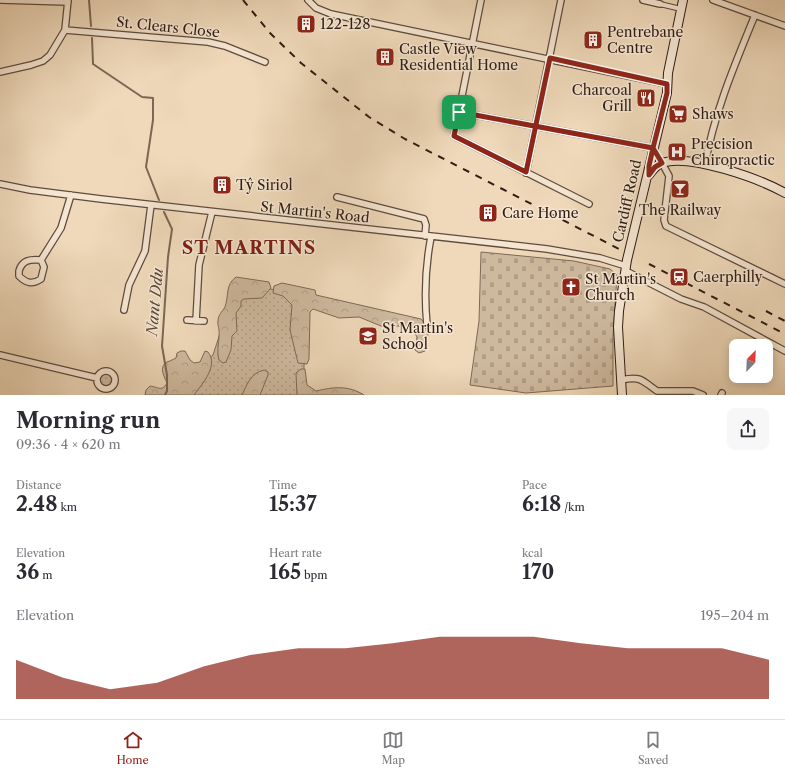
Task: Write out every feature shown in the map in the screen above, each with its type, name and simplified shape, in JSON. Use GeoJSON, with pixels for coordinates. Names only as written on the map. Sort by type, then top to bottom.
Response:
{"type":"FeatureCollection","features":[{"type":"Feature","properties":{"kind":"main road","name":"Cardiff Road"},"geometry":{"type":"LineString","coordinates":[[622,395],[618,327],[626,269],[667,93],[667,84],[682,4]]}},
{"type":"Feature","properties":{"kind":"main road"},"geometry":{"type":"LineString","coordinates":[[653,148],[662,163]]}},
{"type":"Feature","properties":{"kind":"main road"},"geometry":{"type":"LineString","coordinates":[[649,175],[655,167],[662,163],[685,161],[745,175],[785,193]]}},
{"type":"Feature","properties":{"kind":"street"},"geometry":{"type":"LineString","coordinates":[[0,0],[68,1],[65,30],[55,49],[43,61],[0,72]]}},
{"type":"Feature","properties":{"kind":"street"},"geometry":{"type":"LineString","coordinates":[[308,0],[316,8],[331,14],[550,58],[667,84]]}},
{"type":"Feature","properties":{"kind":"street"},"geometry":{"type":"LineString","coordinates":[[481,0],[454,136],[590,204]]}},
{"type":"Feature","properties":{"kind":"street"},"geometry":{"type":"LineString","coordinates":[[526,172],[561,0]]}},
{"type":"Feature","properties":{"kind":"street"},"geometry":{"type":"LineString","coordinates":[[643,0],[660,4],[682,4]]}},
{"type":"Feature","properties":{"kind":"street"},"geometry":{"type":"LineString","coordinates":[[712,0],[785,26]]}},
{"type":"Feature","properties":{"kind":"street"},"geometry":{"type":"LineString","coordinates":[[705,165],[710,136],[717,114],[755,15]]}},
{"type":"Feature","properties":{"kind":"street","name":"St. Clears Close"},"geometry":{"type":"LineString","coordinates":[[65,30],[208,42],[225,46],[265,62]]}},
{"type":"Feature","properties":{"kind":"street"},"geometry":{"type":"LineString","coordinates":[[459,112],[653,148]]}},
{"type":"Feature","properties":{"kind":"street"},"geometry":{"type":"LineString","coordinates":[[662,163],[669,176],[664,220],[666,226],[785,284]]}},
{"type":"Feature","properties":{"kind":"street","name":"St Martin's Road"},"geometry":{"type":"LineString","coordinates":[[0,184],[30,190],[151,205],[547,249],[593,257],[626,269],[680,299],[704,308],[785,351]]}},
{"type":"Feature","properties":{"kind":"street"},"geometry":{"type":"LineString","coordinates":[[41,260],[61,228],[71,195]]}},
{"type":"Feature","properties":{"kind":"street"},"geometry":{"type":"LineString","coordinates":[[337,197],[424,219],[426,224],[425,236]]}},
{"type":"Feature","properties":{"kind":"street"},"geometry":{"type":"LineString","coordinates":[[124,310],[129,285],[145,251],[151,205]]}},
{"type":"Feature","properties":{"kind":"street"},"geometry":{"type":"LineString","coordinates":[[196,321],[199,265],[212,212]]}},
{"type":"Feature","properties":{"kind":"street"},"geometry":{"type":"LineString","coordinates":[[427,325],[424,296],[427,259],[431,237]]}},
{"type":"Feature","properties":{"kind":"street"},"geometry":{"type":"LineString","coordinates":[[28,260],[41,260],[44,267],[41,279],[35,283],[29,283],[19,276],[18,271],[24,262],[28,260]]}},
{"type":"Feature","properties":{"kind":"street"},"geometry":{"type":"LineString","coordinates":[[187,320],[204,321]]}},
{"type":"Feature","properties":{"kind":"street"},"geometry":{"type":"LineString","coordinates":[[0,355],[98,378]]}},
{"type":"Feature","properties":{"kind":"street"},"geometry":{"type":"LineString","coordinates":[[621,380],[634,377],[644,381],[657,392],[693,391],[703,395]]}},
{"type":"Feature","properties":{"kind":"green space"},"geometry":{"type":"Polygon","coordinates":[[[481,252],[574,261],[610,269],[617,275],[613,336],[613,386],[526,393],[470,385],[479,321],[481,252]]]}},
{"type":"Feature","properties":{"kind":"green space"},"geometry":{"type":"Polygon","coordinates":[[[236,277],[269,282],[271,288],[262,298],[244,299],[241,301],[241,306],[236,313],[237,331],[232,336],[231,350],[226,362],[223,363],[219,360],[218,356],[218,319],[225,307],[230,284],[236,277]]]}},
{"type":"Feature","properties":{"kind":"green space"},"geometry":{"type":"Polygon","coordinates":[[[282,283],[315,290],[316,295],[421,319],[429,329],[425,351],[419,353],[415,350],[417,337],[414,332],[398,326],[381,326],[359,317],[339,318],[313,309],[310,312],[309,359],[307,364],[298,363],[290,330],[292,305],[283,296],[273,293],[274,286],[282,283]]]}},
{"type":"Feature","properties":{"kind":"green space"},"geometry":{"type":"Polygon","coordinates":[[[270,289],[316,295],[306,310],[303,395],[175,395],[189,374],[213,355],[225,318],[231,290],[270,289]]]}},
{"type":"Feature","properties":{"kind":"green space"},"geometry":{"type":"Polygon","coordinates":[[[185,351],[190,360],[194,363],[200,362],[205,351],[208,352],[211,357],[211,369],[194,395],[145,395],[146,390],[150,386],[162,388],[165,386],[167,383],[163,372],[164,364],[176,358],[177,353],[185,351]]]}},
{"type":"Feature","properties":{"kind":"green space"},"geometry":{"type":"Polygon","coordinates":[[[301,369],[305,369],[307,385],[316,391],[346,388],[364,395],[297,395],[296,373],[301,369]]]}},
{"type":"Feature","properties":{"kind":"green space"},"geometry":{"type":"Polygon","coordinates":[[[264,370],[268,372],[268,375],[260,395],[242,395],[253,376],[264,370]]]}},
{"type":"Feature","properties":{"kind":"green space"},"geometry":{"type":"Polygon","coordinates":[[[106,371],[112,374],[115,380],[112,386],[106,389],[100,386],[97,380],[100,374],[106,371]]]}},
{"type":"Feature","properties":{"kind":"waterway","name":"Nant Ddu"},"geometry":{"type":"LineString","coordinates":[[89,0],[91,26]]}},
{"type":"Feature","properties":{"kind":"waterway","name":"Nant Ddu"},"geometry":{"type":"LineString","coordinates":[[92,38],[93,64],[142,97],[153,98],[153,120],[146,167],[159,200]]}},
{"type":"Feature","properties":{"kind":"waterway","name":"Nant Ddu"},"geometry":{"type":"LineString","coordinates":[[164,212],[172,229],[168,257],[162,346],[167,375],[167,391],[165,395]]}},
{"type":"Feature","properties":{"kind":"railway"},"geometry":{"type":"LineString","coordinates":[[243,0],[270,33],[301,63],[369,117],[405,139],[623,251]]}},
{"type":"Feature","properties":{"kind":"railway"},"geometry":{"type":"LineString","coordinates":[[649,264],[785,334]]}},
{"type":"Feature","properties":{"kind":"railway"},"geometry":{"type":"LineString","coordinates":[[766,311],[785,321]]}},
{"type":"Feature","properties":{"kind":"place","name":"122-128"},"geometry":{"type":"Point","coordinates":[306,24]}},
{"type":"Feature","properties":{"kind":"place","name":"Pentrebane Centre"},"geometry":{"type":"Point","coordinates":[593,40]}},
{"type":"Feature","properties":{"kind":"place","name":"Castle View Residential Home"},"geometry":{"type":"Point","coordinates":[385,57]}},
{"type":"Feature","properties":{"kind":"place","name":"Charcoal Grill"},"geometry":{"type":"Point","coordinates":[646,98]}},
{"type":"Feature","properties":{"kind":"place","name":"Shaws"},"geometry":{"type":"Point","coordinates":[678,114]}},
{"type":"Feature","properties":{"kind":"place","name":"Precision Chiropractic"},"geometry":{"type":"Point","coordinates":[677,152]}},
{"type":"Feature","properties":{"kind":"place","name":"Tŷ Siriol"},"geometry":{"type":"Point","coordinates":[222,185]}},
{"type":"Feature","properties":{"kind":"place","name":"The Railway"},"geometry":{"type":"Point","coordinates":[680,189]}},
{"type":"Feature","properties":{"kind":"place","name":"Care Home"},"geometry":{"type":"Point","coordinates":[488,213]}},
{"type":"Feature","properties":{"kind":"place","name":"Caerphilly"},"geometry":{"type":"Point","coordinates":[679,277]}},
{"type":"Feature","properties":{"kind":"place","name":"St Martin's Church"},"geometry":{"type":"Point","coordinates":[571,287]}},
{"type":"Feature","properties":{"kind":"place","name":"St Martin's School"},"geometry":{"type":"Point","coordinates":[368,336]}},
{"type":"Feature","properties":{"kind":"district","name":"ST MARTINS"},"geometry":{"type":"Point","coordinates":[249,248]}},
{"type":"Feature","properties":{"kind":"route"},"geometry":{"type":"LineString","coordinates":[[459,112],[454,136],[526,172],[536,126],[550,58],[667,84],[667,93],[658,136],[653,148],[662,163],[655,167],[649,175],[649,166],[653,148],[569,132],[536,126],[459,112]]}}]}
